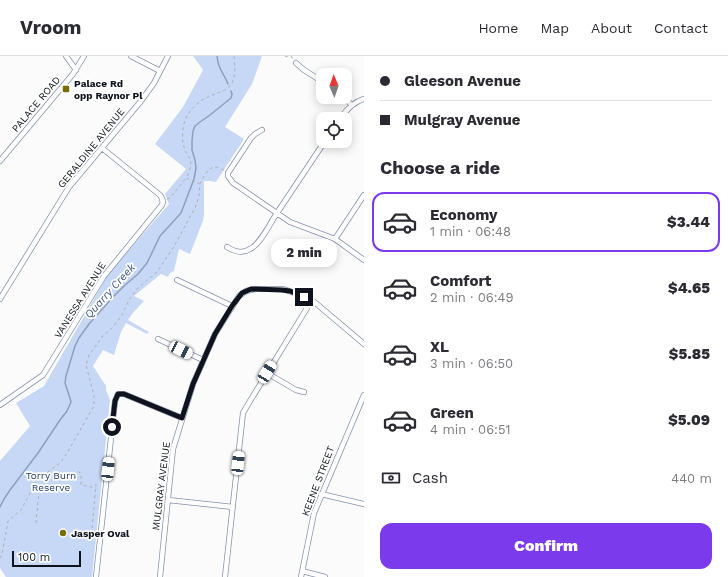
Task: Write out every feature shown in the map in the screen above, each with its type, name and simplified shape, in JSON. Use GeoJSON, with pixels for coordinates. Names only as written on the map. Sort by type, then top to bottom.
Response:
{"type":"FeatureCollection","features":[{"type":"Feature","properties":{"kind":"street"},"geometry":{"type":"LineString","coordinates":[[66,56],[76,70]]}},
{"type":"Feature","properties":{"kind":"street","name":"PALACE ROAD"},"geometry":{"type":"LineString","coordinates":[[0,162],[76,70],[84,56]]}},
{"type":"Feature","properties":{"kind":"street"},"geometry":{"type":"LineString","coordinates":[[131,56],[160,71]]}},
{"type":"Feature","properties":{"kind":"street","name":"GERALDINE AVENUE"},"geometry":{"type":"LineString","coordinates":[[0,299],[69,187],[154,83],[168,56]]}},
{"type":"Feature","properties":{"kind":"street"},"geometry":{"type":"LineString","coordinates":[[296,63],[316,78]]}},
{"type":"Feature","properties":{"kind":"street"},"geometry":{"type":"LineString","coordinates":[[345,112],[351,105],[364,99]]}},
{"type":"Feature","properties":{"kind":"street"},"geometry":{"type":"LineString","coordinates":[[262,130],[255,134],[228,173],[228,176],[233,183],[290,222],[335,239],[364,260]]}},
{"type":"Feature","properties":{"kind":"street"},"geometry":{"type":"LineString","coordinates":[[102,148],[160,195],[163,202]]}},
{"type":"Feature","properties":{"kind":"street"},"geometry":{"type":"LineString","coordinates":[[227,247],[234,251],[245,252],[258,244],[320,148]]}},
{"type":"Feature","properties":{"kind":"street"},"geometry":{"type":"LineString","coordinates":[[335,239],[364,195]]}},
{"type":"Feature","properties":{"kind":"street","name":"VANESSA AVENUE"},"geometry":{"type":"LineString","coordinates":[[0,405],[43,375],[104,276],[163,202]]}},
{"type":"Feature","properties":{"kind":"street"},"geometry":{"type":"LineString","coordinates":[[177,280],[232,306]]}},
{"type":"Feature","properties":{"kind":"street","name":"MULGRAY AVENUE"},"geometry":{"type":"LineString","coordinates":[[160,577],[173,449],[193,384],[203,360],[215,334],[232,306],[242,293],[251,289],[282,290],[290,291],[312,300],[364,344]]}},
{"type":"Feature","properties":{"kind":"street"},"geometry":{"type":"LineString","coordinates":[[225,577],[243,413],[312,300]]}},
{"type":"Feature","properties":{"kind":"street"},"geometry":{"type":"LineString","coordinates":[[158,339],[203,360]]}},
{"type":"Feature","properties":{"kind":"street"},"geometry":{"type":"LineString","coordinates":[[267,372],[296,390],[304,392]]}},
{"type":"Feature","properties":{"kind":"street"},"geometry":{"type":"LineString","coordinates":[[96,577],[114,409],[118,394],[124,394],[182,418]]}},
{"type":"Feature","properties":{"kind":"street","name":"KEENE STREET"},"geometry":{"type":"LineString","coordinates":[[301,577],[314,513],[364,395]]}},
{"type":"Feature","properties":{"kind":"street"},"geometry":{"type":"LineString","coordinates":[[321,494],[364,504]]}},
{"type":"Feature","properties":{"kind":"street"},"geometry":{"type":"LineString","coordinates":[[168,500],[233,507]]}},
{"type":"Feature","properties":{"kind":"street"},"geometry":{"type":"LineString","coordinates":[[302,571],[325,577]]}},
{"type":"Feature","properties":{"kind":"path"},"geometry":{"type":"LineString","coordinates":[[163,202],[170,198],[190,171],[191,162],[184,146],[184,124],[188,114],[200,101],[227,89],[233,82],[235,75],[234,56]]}},
{"type":"Feature","properties":{"kind":"path"},"geometry":{"type":"LineString","coordinates":[[285,56],[289,56]]}},
{"type":"Feature","properties":{"kind":"path"},"geometry":{"type":"LineString","coordinates":[[0,558],[8,521],[21,510],[37,480],[60,463],[94,406],[94,395],[86,365],[89,355],[122,315],[129,300],[137,290],[162,266],[195,208],[203,177],[212,167],[216,166],[228,173]]}},
{"type":"Feature","properties":{"kind":"path"},"geometry":{"type":"LineString","coordinates":[[186,178],[200,184]]}},
{"type":"Feature","properties":{"kind":"path"},"geometry":{"type":"LineString","coordinates":[[78,471],[81,474],[80,485],[96,488]]}},
{"type":"Feature","properties":{"kind":"path"},"geometry":{"type":"LineString","coordinates":[[91,540],[96,484]]}},
{"type":"Feature","properties":{"kind":"path"},"geometry":{"type":"LineString","coordinates":[[36,523],[39,492],[45,486],[62,488]]}},
{"type":"Feature","properties":{"kind":"green space","name":"Torry Burn Reserve"},"geometry":{"type":"Polygon","coordinates":[[[193,56],[262,56],[252,84],[225,127],[244,139],[216,182],[204,181],[203,221],[190,254],[179,249],[174,271],[170,273],[168,277],[161,274],[134,296],[144,301],[128,320],[149,332],[147,334],[126,323],[121,332],[114,355],[103,350],[93,366],[106,386],[110,400],[92,577],[6,577],[0,568],[0,461],[30,426],[16,403],[44,386],[109,273],[169,204],[165,194],[186,169],[155,144],[183,107],[203,70],[193,56]]]}},
{"type":"Feature","properties":{"kind":"waterway","name":"Quarry Creek"},"geometry":{"type":"LineString","coordinates":[[217,56],[220,68],[228,84]]}},
{"type":"Feature","properties":{"kind":"waterway","name":"Quarry Creek"},"geometry":{"type":"LineString","coordinates":[[0,507],[10,490],[67,411],[71,402],[65,383],[66,376],[79,338],[89,324],[113,297],[138,274],[147,263],[160,236],[181,213],[194,179],[196,168],[192,150],[193,131],[195,126],[231,98],[231,91]]}},
{"type":"Feature","properties":{"kind":"place","name":"Palace Rd opp Raynor Pl"},"geometry":{"type":"Point","coordinates":[66,89]}},
{"type":"Feature","properties":{"kind":"place","name":"Jasper Oval"},"geometry":{"type":"Point","coordinates":[63,533]}},
{"type":"Feature","properties":{"kind":"route"},"geometry":{"type":"LineString","coordinates":[[112,427],[115,401],[118,394],[124,394],[182,418],[193,384],[215,334],[232,306],[242,293],[251,289],[282,290],[290,291],[304,297]]}}]}
